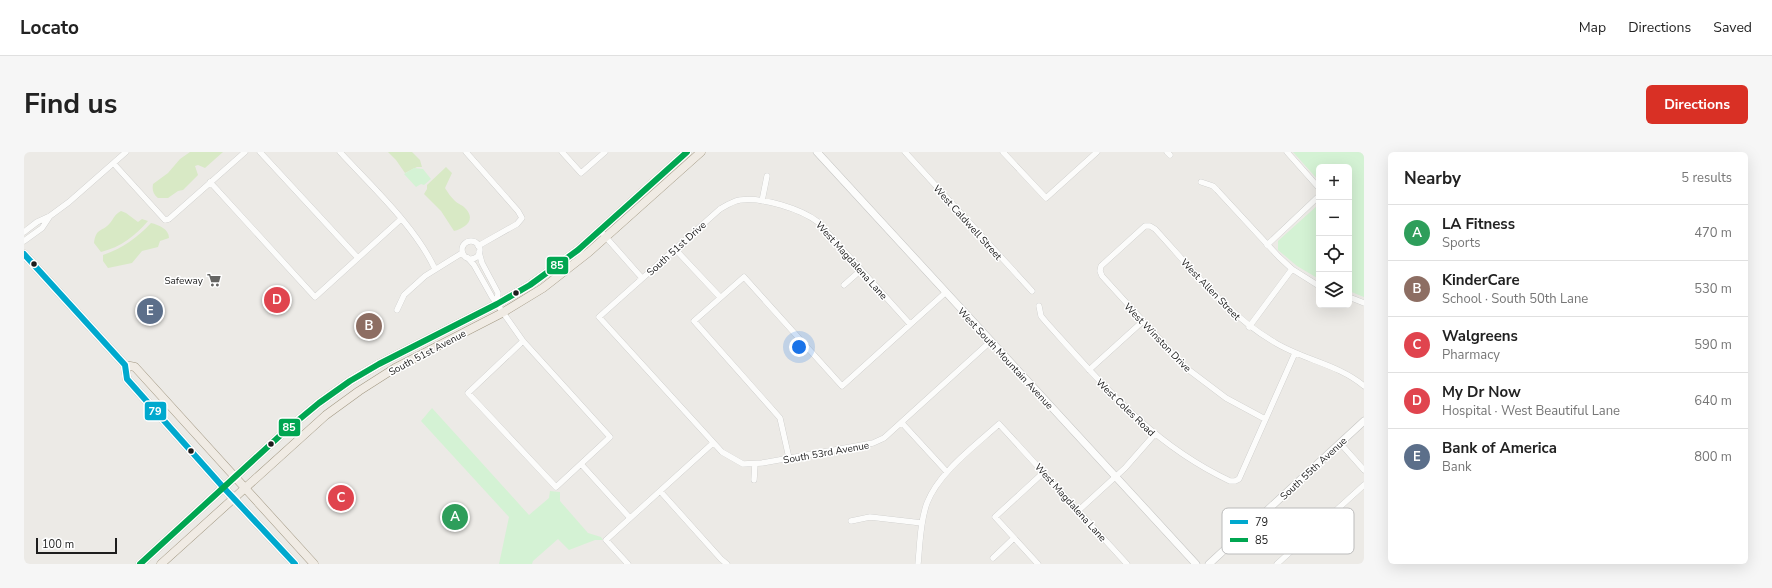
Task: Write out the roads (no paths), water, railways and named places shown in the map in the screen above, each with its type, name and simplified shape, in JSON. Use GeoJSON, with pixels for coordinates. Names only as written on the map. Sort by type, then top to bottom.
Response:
{"type":"FeatureCollection","features":[{"type":"Feature","properties":{"kind":"main road","name":"South 51st Avenue"},"geometry":{"type":"LineString","coordinates":[[140,564],[308,410],[350,381],[395,355],[522,291],[548,273],[600,231],[687,152]]}},
{"type":"Feature","properties":{"kind":"main road","name":"South 51st Avenue"},"geometry":{"type":"LineString","coordinates":[[161,564],[326,415],[359,391],[401,364],[502,313],[556,279],[606,238],[701,152]]}},
{"type":"Feature","properties":{"kind":"main road"},"geometry":{"type":"LineString","coordinates":[[24,254],[125,365],[128,379],[223,487],[295,564]]}},
{"type":"Feature","properties":{"kind":"main road"},"geometry":{"type":"LineString","coordinates":[[125,365],[135,367],[314,564]]}},
{"type":"Feature","properties":{"kind":"street"},"geometry":{"type":"LineString","coordinates":[[24,232],[37,222],[50,216],[114,164],[126,152]]}},
{"type":"Feature","properties":{"kind":"street"},"geometry":{"type":"LineString","coordinates":[[114,164],[165,220],[169,219],[245,152]]}},
{"type":"Feature","properties":{"kind":"street"},"geometry":{"type":"LineString","coordinates":[[260,152],[358,258]]}},
{"type":"Feature","properties":{"kind":"street"},"geometry":{"type":"LineString","coordinates":[[340,152],[422,244],[435,269]]}},
{"type":"Feature","properties":{"kind":"street"},"geometry":{"type":"LineString","coordinates":[[466,152],[522,218],[517,224],[479,249],[475,258],[468,258]]}},
{"type":"Feature","properties":{"kind":"street"},"geometry":{"type":"LineString","coordinates":[[562,152],[581,173],[605,152]]}},
{"type":"Feature","properties":{"kind":"street","name":"West South Mountain Avenue"},"geometry":{"type":"LineString","coordinates":[[816,152],[1196,564]]}},
{"type":"Feature","properties":{"kind":"street","name":"West Caldwell Street"},"geometry":{"type":"LineString","coordinates":[[905,152],[1032,291]]}},
{"type":"Feature","properties":{"kind":"street"},"geometry":{"type":"LineString","coordinates":[[1003,152],[1046,198],[1097,152]]}},
{"type":"Feature","properties":{"kind":"street"},"geometry":{"type":"LineString","coordinates":[[1287,152],[1316,185]]}},
{"type":"Feature","properties":{"kind":"street"},"geometry":{"type":"LineString","coordinates":[[762,201],[767,176]]}},
{"type":"Feature","properties":{"kind":"street"},"geometry":{"type":"LineString","coordinates":[[210,182],[315,298],[401,219]]}},
{"type":"Feature","properties":{"kind":"street"},"geometry":{"type":"LineString","coordinates":[[1201,182],[1213,186],[1267,245],[1292,269],[1316,284]]}},
{"type":"Feature","properties":{"kind":"street"},"geometry":{"type":"LineString","coordinates":[[1267,245],[1316,199]]}},
{"type":"Feature","properties":{"kind":"street","name":"South 51st Drive"},"geometry":{"type":"LineString","coordinates":[[599,317],[715,213],[728,204],[745,200],[762,201]]}},
{"type":"Feature","properties":{"kind":"street","name":"West Magdalena Lane"},"geometry":{"type":"LineString","coordinates":[[762,201],[798,210],[818,222],[910,324]]}},
{"type":"Feature","properties":{"kind":"street"},"geometry":{"type":"LineString","coordinates":[[24,241],[42,228],[50,216]]}},
{"type":"Feature","properties":{"kind":"street","name":"West Winston Drive"},"geometry":{"type":"LineString","coordinates":[[1150,226],[1145,226],[1101,266],[1100,272],[1102,276],[1142,322],[1185,367],[1237,405],[1266,419]]}},
{"type":"Feature","properties":{"kind":"street","name":"West Allen Street"},"geometry":{"type":"LineString","coordinates":[[1150,226],[1155,229],[1228,308],[1249,326],[1294,353],[1338,369],[1364,386]]}},
{"type":"Feature","properties":{"kind":"street"},"geometry":{"type":"LineString","coordinates":[[600,231],[642,278]]}},
{"type":"Feature","properties":{"kind":"street"},"geometry":{"type":"LineString","coordinates":[[462,253],[463,246],[467,242],[474,242],[479,249],[482,263],[498,293],[497,304]]}},
{"type":"Feature","properties":{"kind":"street"},"geometry":{"type":"LineString","coordinates":[[675,249],[720,297]]}},
{"type":"Feature","properties":{"kind":"street"},"geometry":{"type":"LineString","coordinates":[[397,310],[404,295],[435,269],[462,253]]}},
{"type":"Feature","properties":{"kind":"street"},"geometry":{"type":"LineString","coordinates":[[462,253],[474,265],[502,313],[523,341],[610,437],[556,487],[468,393],[523,341]]}},
{"type":"Feature","properties":{"kind":"street"},"geometry":{"type":"LineString","coordinates":[[1249,326],[1292,269]]}},
{"type":"Feature","properties":{"kind":"street"},"geometry":{"type":"LineString","coordinates":[[844,285],[861,270]]}},
{"type":"Feature","properties":{"kind":"street"},"geometry":{"type":"LineString","coordinates":[[789,458],[780,418],[694,321],[744,277],[842,386],[945,293]]}},
{"type":"Feature","properties":{"kind":"street"},"geometry":{"type":"LineString","coordinates":[[1352,298],[1364,303]]}},
{"type":"Feature","properties":{"kind":"street","name":"West Coles Road"},"geometry":{"type":"LineString","coordinates":[[1039,306],[1041,316],[1046,322],[1123,406],[1154,435],[1205,469],[1230,481],[1239,479],[1266,419]]}},
{"type":"Feature","properties":{"kind":"street","name":"South 53rd Avenue"},"geometry":{"type":"LineString","coordinates":[[599,317],[712,443],[722,452],[743,464],[755,464],[873,443],[884,438],[991,341]]}},
{"type":"Feature","properties":{"kind":"street"},"geometry":{"type":"LineString","coordinates":[[1089,370],[1142,322]]}},
{"type":"Feature","properties":{"kind":"street"},"geometry":{"type":"LineString","coordinates":[[1266,419],[1294,353]]}},
{"type":"Feature","properties":{"kind":"street","name":"South 55th Avenue"},"geometry":{"type":"LineString","coordinates":[[1270,508],[1364,421]]}},
{"type":"Feature","properties":{"kind":"street"},"geometry":{"type":"LineString","coordinates":[[902,422],[947,472],[935,486],[922,523],[918,564]]}},
{"type":"Feature","properties":{"kind":"street","name":"West Magdalena Lane"},"geometry":{"type":"LineString","coordinates":[[947,472],[999,424],[1127,564]]}},
{"type":"Feature","properties":{"kind":"street"},"geometry":{"type":"LineString","coordinates":[[1079,510],[1142,450],[1154,435]]}},
{"type":"Feature","properties":{"kind":"street"},"geometry":{"type":"LineString","coordinates":[[628,564],[606,540],[712,443]]}},
{"type":"Feature","properties":{"kind":"street"},"geometry":{"type":"LineString","coordinates":[[1340,443],[1364,470]]}},
{"type":"Feature","properties":{"kind":"street"},"geometry":{"type":"LineString","coordinates":[[580,464],[630,518]]}},
{"type":"Feature","properties":{"kind":"street"},"geometry":{"type":"LineString","coordinates":[[754,480],[755,464]]}},
{"type":"Feature","properties":{"kind":"street"},"geometry":{"type":"LineString","coordinates":[[1038,564],[995,517],[1044,472]]}},
{"type":"Feature","properties":{"kind":"street"},"geometry":{"type":"LineString","coordinates":[[1339,508],[1364,485]]}},
{"type":"Feature","properties":{"kind":"street"},"geometry":{"type":"LineString","coordinates":[[660,491],[727,564]]}},
{"type":"Feature","properties":{"kind":"street"},"geometry":{"type":"LineString","coordinates":[[851,521],[870,517],[922,523]]}},
{"type":"Feature","properties":{"kind":"street"},"geometry":{"type":"LineString","coordinates":[[993,558],[1014,538]]}},
{"type":"Feature","properties":{"kind":"street","name":"South 55th Avenue"},"geometry":{"type":"LineString","coordinates":[[1209,564],[1222,552]]}},
{"type":"Feature","properties":{"kind":"street"},"geometry":{"type":"LineString","coordinates":[[1277,564],[1288,554]]}},
{"type":"Feature","properties":{"kind":"place","name":"Safeway"},"geometry":{"type":"Point","coordinates":[214,280]}},
{"type":"Feature","properties":{"kind":"place","name":"My Dr Now"},"geometry":{"type":"Point","coordinates":[277,300]}},
{"type":"Feature","properties":{"kind":"place","name":"Bank of America"},"geometry":{"type":"Point","coordinates":[150,311]}},
{"type":"Feature","properties":{"kind":"place","name":"KinderCare"},"geometry":{"type":"Point","coordinates":[369,326]}},
{"type":"Feature","properties":{"kind":"place","name":"Walgreens"},"geometry":{"type":"Point","coordinates":[341,498]}},
{"type":"Feature","properties":{"kind":"place","name":"LA Fitness"},"geometry":{"type":"Point","coordinates":[455,517]}}]}
